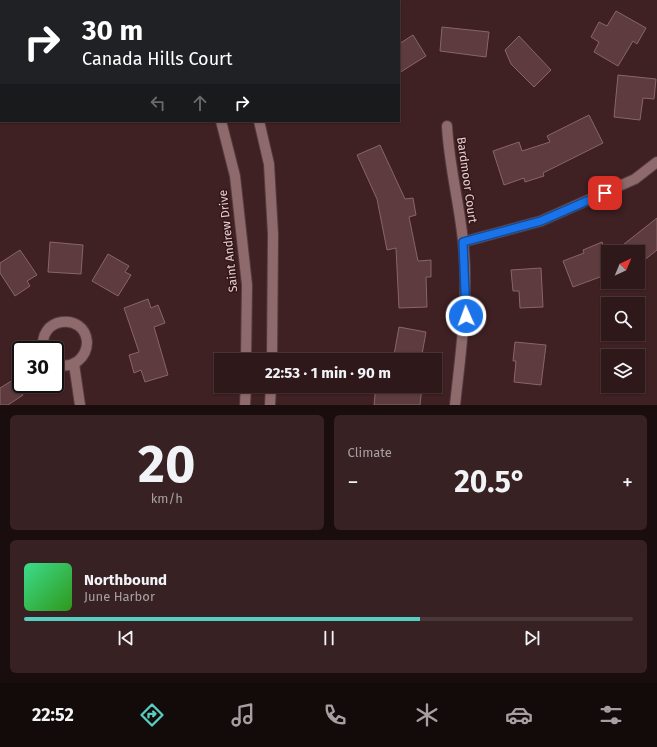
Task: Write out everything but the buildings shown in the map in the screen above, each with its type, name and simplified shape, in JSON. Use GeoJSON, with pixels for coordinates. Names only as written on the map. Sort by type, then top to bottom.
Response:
{"type":"FeatureCollection","features":[{"type":"Feature","properties":{"kind":"street","name":"Saint Andrew Drive"},"geometry":{"type":"LineString","coordinates":[[221,122],[235,176],[247,285],[246,353]]}},
{"type":"Feature","properties":{"kind":"street"},"geometry":{"type":"LineString","coordinates":[[258,122],[269,164],[273,234],[272,353]]}},
{"type":"Feature","properties":{"kind":"street","name":"Bardmoor Court"},"geometry":{"type":"LineString","coordinates":[[447,126],[448,148],[463,242],[466,316],[455,405]]}},
{"type":"Feature","properties":{"kind":"street"},"geometry":{"type":"LineString","coordinates":[[463,242],[541,221],[635,179],[657,162]]}},
{"type":"Feature","properties":{"kind":"street"},"geometry":{"type":"LineString","coordinates":[[43,341],[43,338],[51,326],[58,322],[67,321],[74,323],[84,333],[87,347],[84,354],[74,364],[64,366]]}},
{"type":"Feature","properties":{"kind":"street"},"geometry":{"type":"LineString","coordinates":[[74,364],[80,405]]}},
{"type":"Feature","properties":{"kind":"street"},"geometry":{"type":"LineString","coordinates":[[245,405],[246,393]]}},
{"type":"Feature","properties":{"kind":"street"},"geometry":{"type":"LineString","coordinates":[[270,405],[271,393]]}},
{"type":"Feature","properties":{"kind":"route"},"geometry":{"type":"LineString","coordinates":[[466,316],[463,242],[541,221],[605,193]]}}]}
